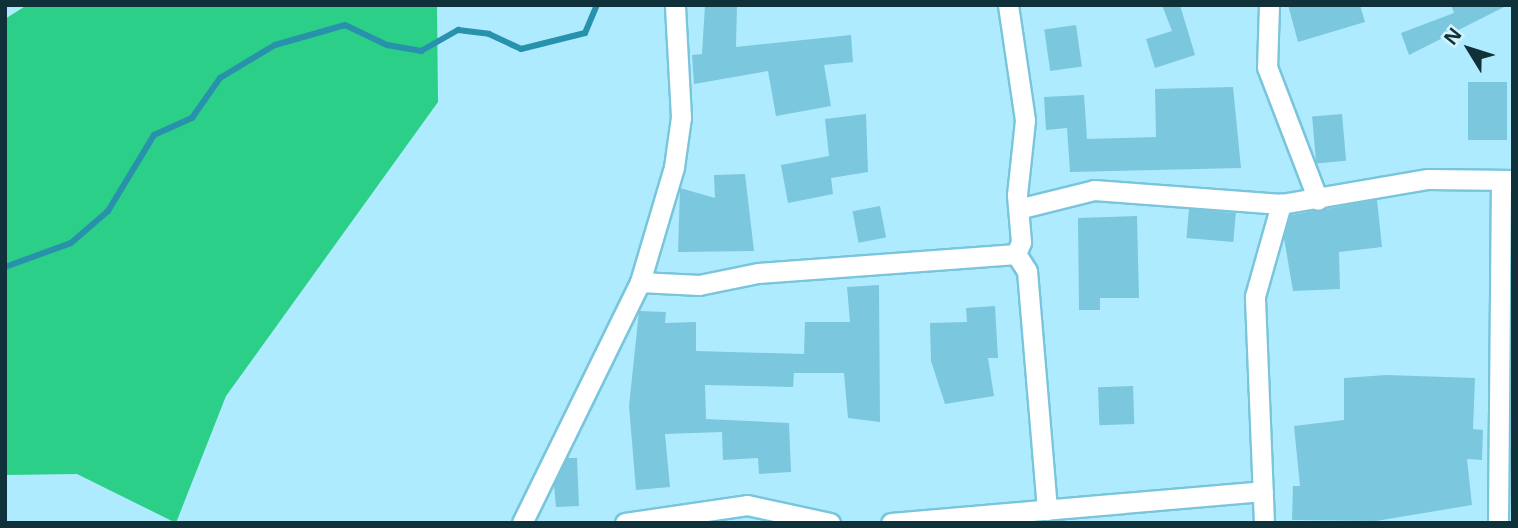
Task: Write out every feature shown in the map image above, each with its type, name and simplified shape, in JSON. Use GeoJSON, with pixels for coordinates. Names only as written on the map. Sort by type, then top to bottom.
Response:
{"type":"FeatureCollection","features":[{"type":"Feature","properties":{"kind":"street"},"geometry":{"type":"LineString","coordinates":[[524,522],[640,282],[674,167],[681,117],[675,5]]}},
{"type":"Feature","properties":{"kind":"street"},"geometry":{"type":"LineString","coordinates":[[1008,5],[1025,120],[1017,185],[1022,208],[1016,254],[1027,271],[1047,510]]}},
{"type":"Feature","properties":{"kind":"street"},"geometry":{"type":"LineString","coordinates":[[1269,5],[1267,67],[1318,200]]}},
{"type":"Feature","properties":{"kind":"street"},"geometry":{"type":"LineString","coordinates":[[1022,208],[1062,195],[1119,189],[1281,204],[1318,200],[1428,179],[1507,180],[1498,523]]}},
{"type":"Feature","properties":{"kind":"street"},"geometry":{"type":"LineString","coordinates":[[1264,523],[1255,296],[1281,204]]}},
{"type":"Feature","properties":{"kind":"street"},"geometry":{"type":"LineString","coordinates":[[640,282],[699,285],[758,273],[1016,254]]}},
{"type":"Feature","properties":{"kind":"street"},"geometry":{"type":"LineString","coordinates":[[891,523],[1263,491]]}},
{"type":"Feature","properties":{"kind":"street"},"geometry":{"type":"LineString","coordinates":[[625,523],[738,505],[830,523]]}},
{"type":"Feature","properties":{"kind":"green space"},"geometry":{"type":"Polygon","coordinates":[[[27,5],[437,5],[438,102],[226,396],[176,523],[77,474],[5,475],[5,19],[27,5]]]}},
{"type":"Feature","properties":{"kind":"building"},"geometry":{"type":"Polygon","coordinates":[[[705,5],[737,5],[736,47],[851,35],[853,62],[824,65],[831,106],[776,116],[768,71],[694,84],[692,55],[702,54],[705,5]]]}},
{"type":"Feature","properties":{"kind":"building"},"geometry":{"type":"Polygon","coordinates":[[[1162,5],[1180,5],[1195,55],[1155,68],[1146,39],[1172,31],[1162,5]]]}},
{"type":"Feature","properties":{"kind":"building"},"geometry":{"type":"Polygon","coordinates":[[[1288,5],[1360,5],[1365,22],[1298,42],[1288,5]]]}},
{"type":"Feature","properties":{"kind":"building"},"geometry":{"type":"Polygon","coordinates":[[[1451,5],[1508,5],[1409,55],[1401,33],[1454,13],[1451,5]]]}},
{"type":"Feature","properties":{"kind":"building"},"geometry":{"type":"Polygon","coordinates":[[[1076,25],[1082,67],[1050,71],[1044,29],[1076,25]]]}},
{"type":"Feature","properties":{"kind":"building"},"geometry":{"type":"Polygon","coordinates":[[[1468,82],[1507,82],[1507,140],[1468,140],[1468,82]]]}},
{"type":"Feature","properties":{"kind":"building"},"geometry":{"type":"Polygon","coordinates":[[[1233,87],[1241,168],[1070,172],[1067,128],[1046,130],[1044,97],[1084,95],[1087,139],[1156,137],[1155,89],[1233,87]]]}},
{"type":"Feature","properties":{"kind":"building"},"geometry":{"type":"Polygon","coordinates":[[[866,114],[868,172],[831,178],[833,194],[788,203],[781,165],[829,156],[825,119],[866,114]]]}},
{"type":"Feature","properties":{"kind":"building"},"geometry":{"type":"Polygon","coordinates":[[[1342,114],[1346,161],[1316,163],[1312,117],[1342,114]]]}},
{"type":"Feature","properties":{"kind":"building"},"geometry":{"type":"Polygon","coordinates":[[[745,174],[754,251],[678,252],[680,188],[715,198],[714,175],[745,174]]]}},
{"type":"Feature","properties":{"kind":"building"},"geometry":{"type":"Polygon","coordinates":[[[1377,200],[1382,247],[1339,252],[1340,289],[1293,291],[1284,238],[1291,215],[1377,200]]]}},
{"type":"Feature","properties":{"kind":"building"},"geometry":{"type":"Polygon","coordinates":[[[880,206],[886,237],[859,243],[853,211],[880,206]]]}},
{"type":"Feature","properties":{"kind":"building"},"geometry":{"type":"Polygon","coordinates":[[[1189,209],[1236,213],[1233,242],[1186,238],[1189,209]]]}},
{"type":"Feature","properties":{"kind":"building"},"geometry":{"type":"Polygon","coordinates":[[[1137,216],[1139,298],[1100,298],[1100,310],[1079,310],[1078,218],[1137,216]]]}},
{"type":"Feature","properties":{"kind":"building"},"geometry":{"type":"Polygon","coordinates":[[[879,285],[880,422],[848,418],[844,373],[794,373],[793,387],[705,385],[706,419],[789,423],[791,472],[759,474],[758,458],[723,460],[722,432],[665,434],[670,487],[636,490],[629,406],[639,311],[666,312],[665,323],[696,322],[696,351],[804,354],[805,322],[850,322],[847,287],[879,285]]]}},
{"type":"Feature","properties":{"kind":"building"},"geometry":{"type":"Polygon","coordinates":[[[995,306],[998,358],[988,358],[994,396],[945,404],[931,361],[930,323],[967,322],[966,308],[995,306]]]}},
{"type":"Feature","properties":{"kind":"building"},"geometry":{"type":"Polygon","coordinates":[[[1386,375],[1475,378],[1473,429],[1483,430],[1482,460],[1467,459],[1472,505],[1376,521],[1292,520],[1293,486],[1300,486],[1294,426],[1344,420],[1344,378],[1386,375]]]}},
{"type":"Feature","properties":{"kind":"building"},"geometry":{"type":"Polygon","coordinates":[[[1133,386],[1134,424],[1099,425],[1098,387],[1133,386]]]}},
{"type":"Feature","properties":{"kind":"building"},"geometry":{"type":"Polygon","coordinates":[[[567,458],[577,458],[579,506],[556,507],[554,485],[567,458]]]}},
{"type":"Feature","properties":{"kind":"waterway"},"geometry":{"type":"LineString","coordinates":[[5,267],[71,243],[108,211],[154,135],[192,118],[220,78],[275,45],[345,25],[387,45],[421,51],[458,30],[489,34],[521,49],[585,33],[597,5]]}}]}
